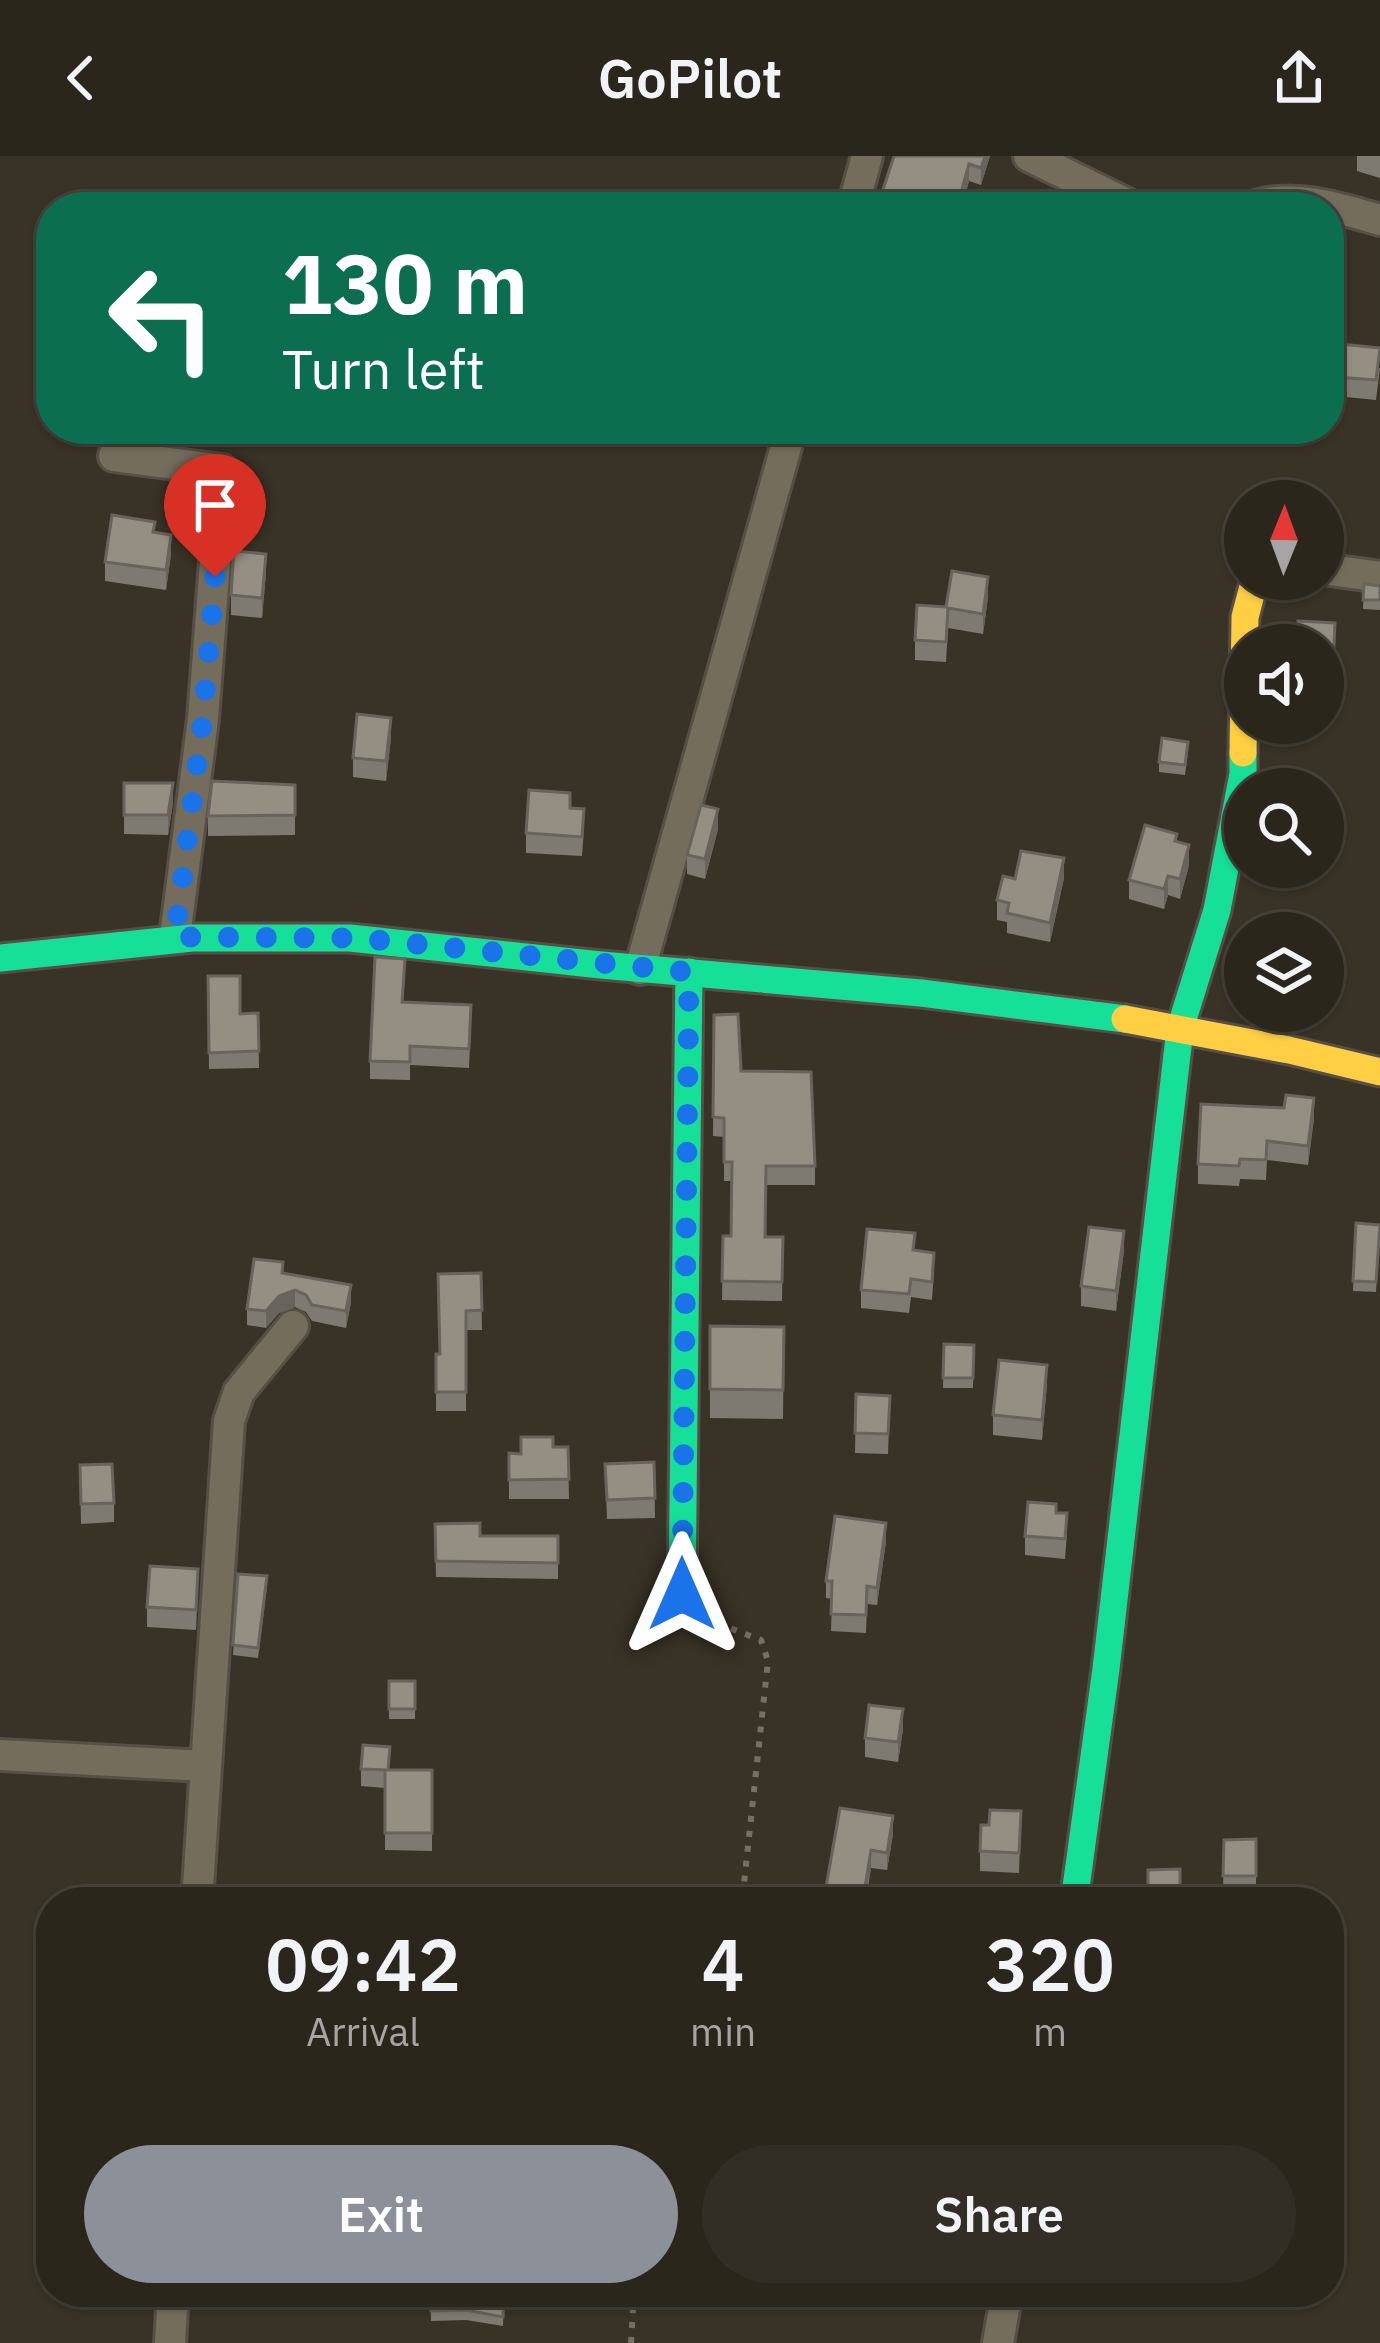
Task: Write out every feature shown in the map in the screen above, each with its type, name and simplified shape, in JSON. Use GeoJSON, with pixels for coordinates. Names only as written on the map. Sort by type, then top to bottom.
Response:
{"type":"FeatureCollection","features":[{"type":"Feature","properties":{"kind":"street"},"geometry":{"type":"LineString","coordinates":[[857,192],[867,156]]}},
{"type":"Feature","properties":{"kind":"street"},"geometry":{"type":"LineString","coordinates":[[1029,156],[1102,192]]}},
{"type":"Feature","properties":{"kind":"street"},"geometry":{"type":"LineString","coordinates":[[1344,210],[1380,220]]}},
{"type":"Feature","properties":{"kind":"street"},"geometry":{"type":"LineString","coordinates":[[640,969],[787,444]]}},
{"type":"Feature","properties":{"kind":"street"},"geometry":{"type":"LineString","coordinates":[[114,456],[222,470],[203,719],[175,937]]}},
{"type":"Feature","properties":{"kind":"street"},"geometry":{"type":"LineString","coordinates":[[1344,572],[1380,577]]}},
{"type":"Feature","properties":{"kind":"street"},"geometry":{"type":"LineString","coordinates":[[1076,1887],[1180,1029],[1216,910],[1243,774],[1245,616],[1249,600]]}},
{"type":"Feature","properties":{"kind":"street"},"geometry":{"type":"LineString","coordinates":[[0,958],[175,937],[358,938],[640,969],[988,999],[1180,1029],[1380,1072]]}},
{"type":"Feature","properties":{"kind":"street"},"geometry":{"type":"LineString","coordinates":[[682,1594],[689,972]]}},
{"type":"Feature","properties":{"kind":"street"},"geometry":{"type":"LineString","coordinates":[[198,1887],[230,1421],[239,1392],[293,1326]]}},
{"type":"Feature","properties":{"kind":"street"},"geometry":{"type":"LineString","coordinates":[[0,1755],[205,1766]]}},
{"type":"Feature","properties":{"kind":"street"},"geometry":{"type":"LineString","coordinates":[[170,2343],[172,2307]]}},
{"type":"Feature","properties":{"kind":"street"},"geometry":{"type":"LineString","coordinates":[[998,2343],[1004,2307]]}},
{"type":"Feature","properties":{"kind":"path"},"geometry":{"type":"LineString","coordinates":[[682,1594],[698,1617],[761,1640],[768,1661],[744,1887]]}},
{"type":"Feature","properties":{"kind":"path"},"geometry":{"type":"LineString","coordinates":[[631,2343],[633,2307]]}},
{"type":"Feature","properties":{"kind":"building"},"geometry":{"type":"Polygon","coordinates":[[[894,156],[985,156],[981,168],[969,164],[961,192],[882,192],[894,156]]]}},
{"type":"Feature","properties":{"kind":"building"},"geometry":{"type":"Polygon","coordinates":[[[1344,344],[1380,348],[1376,380],[1344,378],[1344,344]]]}},
{"type":"Feature","properties":{"kind":"building"},"geometry":{"type":"Polygon","coordinates":[[[112,515],[155,522],[153,532],[171,535],[166,570],[105,562],[112,515]]]}},
{"type":"Feature","properties":{"kind":"building"},"geometry":{"type":"Polygon","coordinates":[[[234,551],[266,554],[262,598],[231,595],[234,551]]]}},
{"type":"Feature","properties":{"kind":"building"},"geometry":{"type":"Polygon","coordinates":[[[952,571],[988,577],[983,614],[948,608],[946,642],[915,640],[917,605],[946,607],[952,571]]]}},
{"type":"Feature","properties":{"kind":"building"},"geometry":{"type":"Polygon","coordinates":[[[1364,584],[1380,586],[1380,600],[1363,600],[1364,584]]]}},
{"type":"Feature","properties":{"kind":"building"},"geometry":{"type":"Polygon","coordinates":[[[357,714],[391,718],[386,761],[353,758],[357,714]]]}},
{"type":"Feature","properties":{"kind":"building"},"geometry":{"type":"Polygon","coordinates":[[[1162,738],[1188,742],[1185,765],[1159,762],[1162,738]]]}},
{"type":"Feature","properties":{"kind":"building"},"geometry":{"type":"Polygon","coordinates":[[[212,781],[295,785],[295,815],[208,816],[212,781]]]}},
{"type":"Feature","properties":{"kind":"building"},"geometry":{"type":"Polygon","coordinates":[[[124,783],[173,783],[168,815],[124,815],[124,783]]]}},
{"type":"Feature","properties":{"kind":"building"},"geometry":{"type":"Polygon","coordinates":[[[529,790],[570,793],[570,808],[584,809],[582,837],[526,833],[529,790]]]}},
{"type":"Feature","properties":{"kind":"building"},"geometry":{"type":"Polygon","coordinates":[[[701,805],[718,809],[705,859],[687,855],[701,805]]]}},
{"type":"Feature","properties":{"kind":"building"},"geometry":{"type":"Polygon","coordinates":[[[1145,825],[1177,834],[1175,841],[1189,845],[1180,879],[1168,876],[1164,889],[1129,880],[1145,825]]]}},
{"type":"Feature","properties":{"kind":"building"},"geometry":{"type":"Polygon","coordinates":[[[1021,851],[1064,858],[1050,923],[1007,913],[1009,903],[997,900],[1003,876],[1015,879],[1021,851]]]}},
{"type":"Feature","properties":{"kind":"building"},"geometry":{"type":"Polygon","coordinates":[[[375,957],[405,959],[402,1002],[471,1005],[469,1049],[410,1046],[410,1062],[370,1061],[375,957]]]}},
{"type":"Feature","properties":{"kind":"building"},"geometry":{"type":"Polygon","coordinates":[[[208,976],[240,976],[240,1014],[258,1013],[259,1051],[209,1053],[208,976]]]}},
{"type":"Feature","properties":{"kind":"building"},"geometry":{"type":"Polygon","coordinates":[[[738,1014],[741,1071],[811,1072],[815,1166],[766,1166],[765,1237],[783,1237],[782,1282],[722,1281],[723,1236],[731,1236],[732,1162],[724,1162],[724,1118],[713,1117],[714,1015],[738,1014]]]}},
{"type":"Feature","properties":{"kind":"building"},"geometry":{"type":"Polygon","coordinates":[[[1286,1095],[1314,1098],[1308,1146],[1267,1141],[1266,1160],[1240,1159],[1239,1166],[1198,1164],[1201,1104],[1284,1108],[1286,1095]]]}},
{"type":"Feature","properties":{"kind":"building"},"geometry":{"type":"Polygon","coordinates":[[[1356,1223],[1380,1225],[1376,1282],[1353,1281],[1356,1223]]]}},
{"type":"Feature","properties":{"kind":"building"},"geometry":{"type":"Polygon","coordinates":[[[1089,1227],[1124,1231],[1116,1291],[1081,1286],[1089,1227]]]}},
{"type":"Feature","properties":{"kind":"building"},"geometry":{"type":"Polygon","coordinates":[[[867,1229],[915,1233],[913,1250],[934,1253],[932,1282],[911,1279],[909,1294],[861,1290],[867,1229]]]}},
{"type":"Feature","properties":{"kind":"building"},"geometry":{"type":"Polygon","coordinates":[[[254,1259],[283,1262],[282,1273],[351,1285],[346,1311],[312,1305],[295,1290],[279,1296],[266,1311],[247,1309],[254,1259]]]}},
{"type":"Feature","properties":{"kind":"building"},"geometry":{"type":"Polygon","coordinates":[[[481,1273],[482,1310],[466,1311],[466,1392],[436,1392],[438,1274],[481,1273]]]}},
{"type":"Feature","properties":{"kind":"building"},"geometry":{"type":"Polygon","coordinates":[[[710,1326],[784,1327],[783,1390],[710,1389],[710,1326]]]}},
{"type":"Feature","properties":{"kind":"building"},"geometry":{"type":"Polygon","coordinates":[[[944,1344],[974,1345],[973,1378],[943,1378],[944,1344]]]}},
{"type":"Feature","properties":{"kind":"building"},"geometry":{"type":"Polygon","coordinates":[[[999,1360],[1047,1365],[1042,1420],[993,1415],[999,1360]]]}},
{"type":"Feature","properties":{"kind":"building"},"geometry":{"type":"Polygon","coordinates":[[[856,1394],[890,1396],[888,1434],[855,1433],[856,1394]]]}},
{"type":"Feature","properties":{"kind":"building"},"geometry":{"type":"Polygon","coordinates":[[[521,1437],[553,1437],[553,1447],[568,1447],[569,1479],[509,1480],[509,1453],[521,1454],[521,1437]]]}},
{"type":"Feature","properties":{"kind":"building"},"geometry":{"type":"Polygon","coordinates":[[[654,1462],[655,1498],[607,1500],[605,1464],[654,1462]]]}},
{"type":"Feature","properties":{"kind":"building"},"geometry":{"type":"Polygon","coordinates":[[[112,1464],[114,1503],[81,1504],[80,1465],[112,1464]]]}},
{"type":"Feature","properties":{"kind":"building"},"geometry":{"type":"Polygon","coordinates":[[[1028,1502],[1056,1504],[1056,1513],[1067,1513],[1065,1539],[1025,1536],[1028,1502]]]}},
{"type":"Feature","properties":{"kind":"building"},"geometry":{"type":"Polygon","coordinates":[[[835,1516],[886,1523],[877,1588],[867,1586],[866,1615],[831,1614],[832,1581],[826,1581],[835,1516]]]}},
{"type":"Feature","properties":{"kind":"building"},"geometry":{"type":"Polygon","coordinates":[[[480,1523],[480,1536],[558,1536],[558,1563],[436,1561],[435,1524],[480,1523]]]}},
{"type":"Feature","properties":{"kind":"building"},"geometry":{"type":"Polygon","coordinates":[[[150,1566],[198,1569],[196,1610],[147,1607],[150,1566]]]}},
{"type":"Feature","properties":{"kind":"building"},"geometry":{"type":"Polygon","coordinates":[[[238,1574],[267,1576],[258,1648],[233,1645],[238,1574]]]}},
{"type":"Feature","properties":{"kind":"building"},"geometry":{"type":"Polygon","coordinates":[[[389,1681],[415,1681],[415,1709],[389,1709],[389,1681]]]}},
{"type":"Feature","properties":{"kind":"building"},"geometry":{"type":"Polygon","coordinates":[[[869,1705],[903,1709],[898,1742],[865,1738],[869,1705]]]}},
{"type":"Feature","properties":{"kind":"building"},"geometry":{"type":"Polygon","coordinates":[[[363,1745],[390,1747],[388,1770],[432,1770],[432,1833],[385,1833],[385,1770],[361,1769],[363,1745]]]}},
{"type":"Feature","properties":{"kind":"building"},"geometry":{"type":"Polygon","coordinates":[[[840,1808],[893,1816],[887,1853],[871,1850],[865,1887],[826,1887],[840,1808]]]}},
{"type":"Feature","properties":{"kind":"building"},"geometry":{"type":"Polygon","coordinates":[[[990,1810],[1021,1811],[1019,1853],[980,1851],[981,1825],[989,1825],[990,1810]]]}},
{"type":"Feature","properties":{"kind":"building"},"geometry":{"type":"Polygon","coordinates":[[[1256,1839],[1256,1876],[1223,1876],[1224,1840],[1256,1839]]]}},
{"type":"Feature","properties":{"kind":"building"},"geometry":{"type":"Polygon","coordinates":[[[1180,1869],[1180,1887],[1148,1887],[1148,1870],[1180,1869]]]}},
{"type":"Feature","properties":{"kind":"building"},"geometry":{"type":"Polygon","coordinates":[[[431,2307],[503,2307],[503,2317],[466,2310],[431,2311],[431,2307]]]}},
{"type":"Feature","properties":{"kind":"traffic: fast"},"geometry":{"type":"LineString","coordinates":[[1076,1887],[1180,1029],[1217,910],[1243,753]]}},
{"type":"Feature","properties":{"kind":"traffic: fast"},"geometry":{"type":"LineString","coordinates":[[0,958],[192,938],[350,938],[921,993],[1125,1019]]}},
{"type":"Feature","properties":{"kind":"traffic: fast"},"geometry":{"type":"LineString","coordinates":[[682,1594],[689,972]]}},
{"type":"Feature","properties":{"kind":"traffic: slow"},"geometry":{"type":"LineString","coordinates":[[1243,753],[1245,617],[1249,600]]}},
{"type":"Feature","properties":{"kind":"traffic: slow"},"geometry":{"type":"LineString","coordinates":[[1125,1019],[1380,1072]]}},
{"type":"Feature","properties":{"kind":"route"},"geometry":{"type":"LineString","coordinates":[[215,577],[203,719],[175,937],[358,938],[689,972],[682,1594]]}}]}
